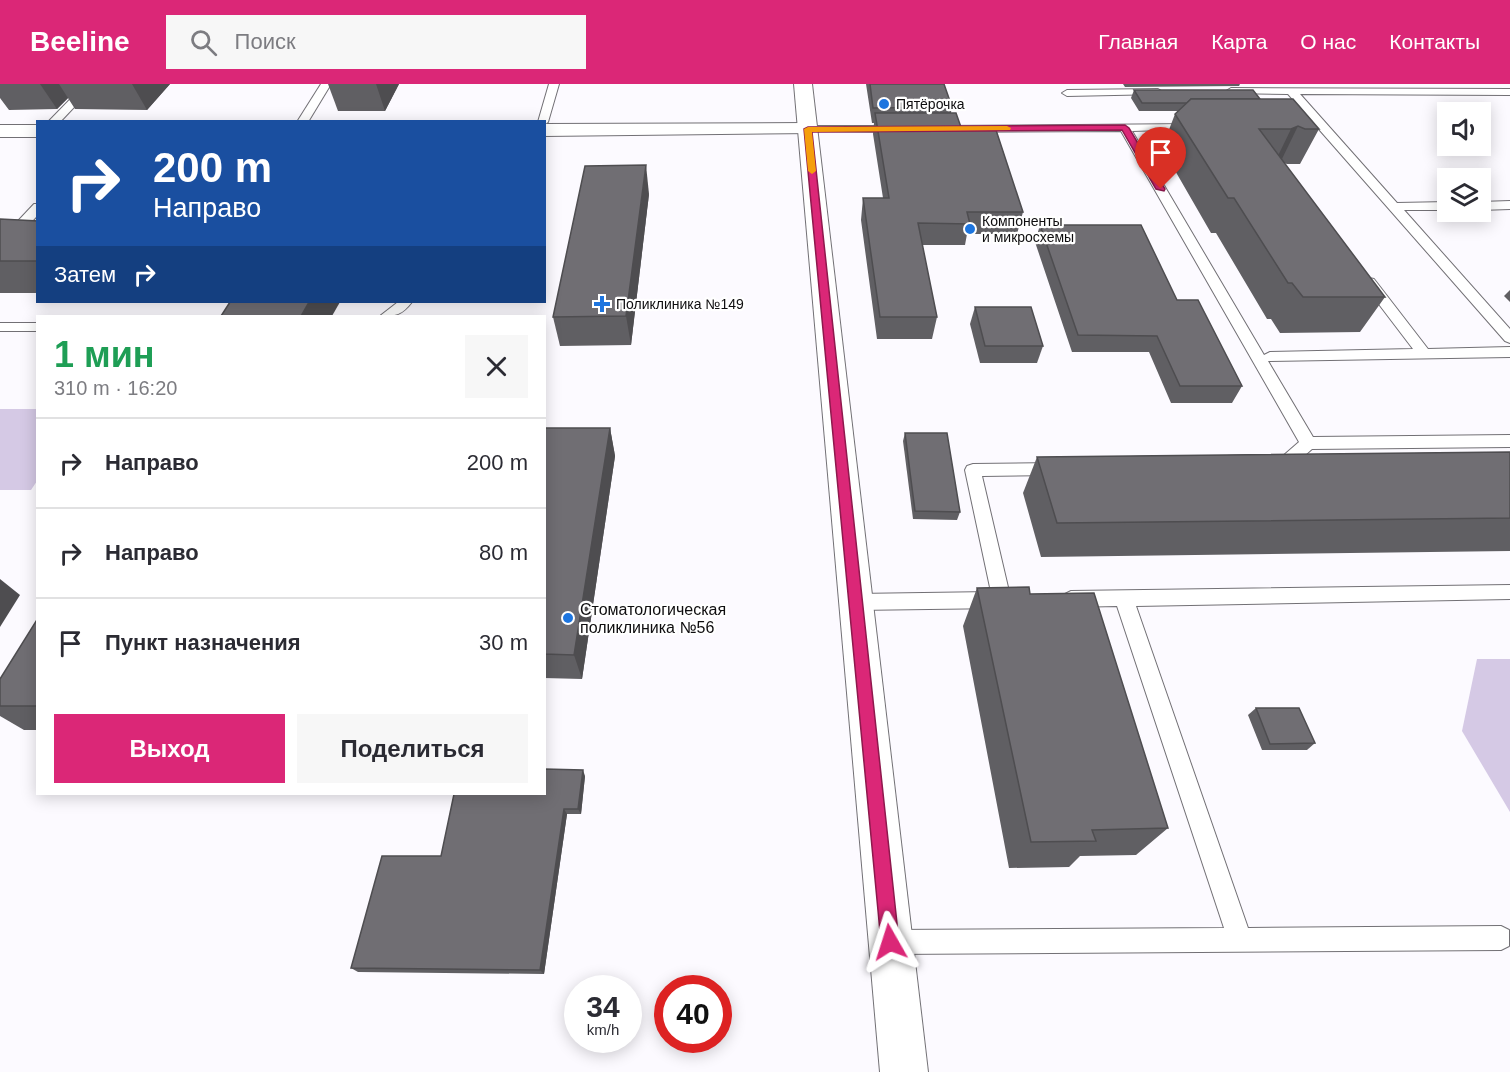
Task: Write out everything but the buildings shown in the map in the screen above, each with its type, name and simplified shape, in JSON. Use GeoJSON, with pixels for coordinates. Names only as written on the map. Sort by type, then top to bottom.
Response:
{"type":"FeatureCollection","features":[{"type":"Feature","properties":{"kind":"street"},"geometry":{"type":"LineString","coordinates":[[803,84],[904,1072]]}},
{"type":"Feature","properties":{"kind":"street"},"geometry":{"type":"LineString","coordinates":[[546,130],[808,129]]}},
{"type":"Feature","properties":{"kind":"street"},"geometry":{"type":"LineString","coordinates":[[0,131],[36,131]]}},
{"type":"Feature","properties":{"kind":"lane"},"geometry":{"type":"LineString","coordinates":[[55,120],[91,84]]}},
{"type":"Feature","properties":{"kind":"lane"},"geometry":{"type":"LineString","coordinates":[[303,120],[326,84]]}},
{"type":"Feature","properties":{"kind":"lane"},"geometry":{"type":"LineString","coordinates":[[544,120],[554,84]]}},
{"type":"Feature","properties":{"kind":"lane"},"geometry":{"type":"LineString","coordinates":[[1067,93],[1171,92]]}},
{"type":"Feature","properties":{"kind":"lane"},"geometry":{"type":"LineString","coordinates":[[1216,92],[1510,92]]}},
{"type":"Feature","properties":{"kind":"lane"},"geometry":{"type":"LineString","coordinates":[[1291,92],[1316,127],[1394,207],[1510,338]]}},
{"type":"Feature","properties":{"kind":"lane"},"geometry":{"type":"LineString","coordinates":[[1125,128],[1308,443]]}},
{"type":"Feature","properties":{"kind":"lane"},"geometry":{"type":"LineString","coordinates":[[808,129],[1203,128]]}},
{"type":"Feature","properties":{"kind":"lane"},"geometry":{"type":"LineString","coordinates":[[1394,207],[1437,206]]}},
{"type":"Feature","properties":{"kind":"lane"},"geometry":{"type":"LineString","coordinates":[[1491,206],[1510,206]]}},
{"type":"Feature","properties":{"kind":"lane"},"geometry":{"type":"LineString","coordinates":[[0,247],[36,209]]}},
{"type":"Feature","properties":{"kind":"lane"},"geometry":{"type":"LineString","coordinates":[[0,226],[36,226]]}},
{"type":"Feature","properties":{"kind":"lane"},"geometry":{"type":"LineString","coordinates":[[1359,269],[1424,354]]}},
{"type":"Feature","properties":{"kind":"lane"},"geometry":{"type":"LineString","coordinates":[[389,315],[399,310],[404,303]]}},
{"type":"Feature","properties":{"kind":"lane"},"geometry":{"type":"LineString","coordinates":[[0,327],[36,327]]}},
{"type":"Feature","properties":{"kind":"lane"},"geometry":{"type":"LineString","coordinates":[[1270,357],[1510,352]]}},
{"type":"Feature","properties":{"kind":"lane"},"geometry":{"type":"LineString","coordinates":[[1256,468],[1280,468],[1308,443],[1510,441]]}},
{"type":"Feature","properties":{"kind":"lane"},"geometry":{"type":"LineString","coordinates":[[1002,600],[973,470],[1067,469]]}},
{"type":"Feature","properties":{"kind":"lane"},"geometry":{"type":"LineString","coordinates":[[1049,599],[1510,592]]}},
{"type":"Feature","properties":{"kind":"lane"},"geometry":{"type":"LineString","coordinates":[[1124,598],[1240,940]]}},
{"type":"Feature","properties":{"kind":"lane"},"geometry":{"type":"LineString","coordinates":[[856,602],[1026,599]]}},
{"type":"Feature","properties":{"kind":"lane"},"geometry":{"type":"LineString","coordinates":[[890,942],[1501,938]]}},
{"type":"Feature","properties":{"kind":"shaded area"},"geometry":{"type":"Polygon","coordinates":[[[0,409],[36,409],[36,482],[31,490],[0,490],[0,409]]]}},
{"type":"Feature","properties":{"kind":"shaded area"},"geometry":{"type":"Polygon","coordinates":[[[1477,659],[1510,659],[1510,812],[1462,731],[1477,659]]]}},
{"type":"Feature","properties":{"kind":"slow traffic"},"geometry":{"type":"LineString","coordinates":[[812,171],[808,129],[1007,128]]}},
{"type":"Feature","properties":{"kind":"place","name":"Пятёрочка"},"geometry":{"type":"Point","coordinates":[884,104]}},
{"type":"Feature","properties":{"kind":"place","name":"Компоненты и микросхемы"},"geometry":{"type":"Point","coordinates":[970,229]}},
{"type":"Feature","properties":{"kind":"place","name":"Поликлиника №149"},"geometry":{"type":"Point","coordinates":[602,304]}},
{"type":"Feature","properties":{"kind":"place","name":"Стоматологическая поликлиника №56"},"geometry":{"type":"Point","coordinates":[568,618]}},
{"type":"Feature","properties":{"kind":"route"},"geometry":{"type":"LineString","coordinates":[[890,942],[808,129],[1125,128],[1161,189]]}}]}
